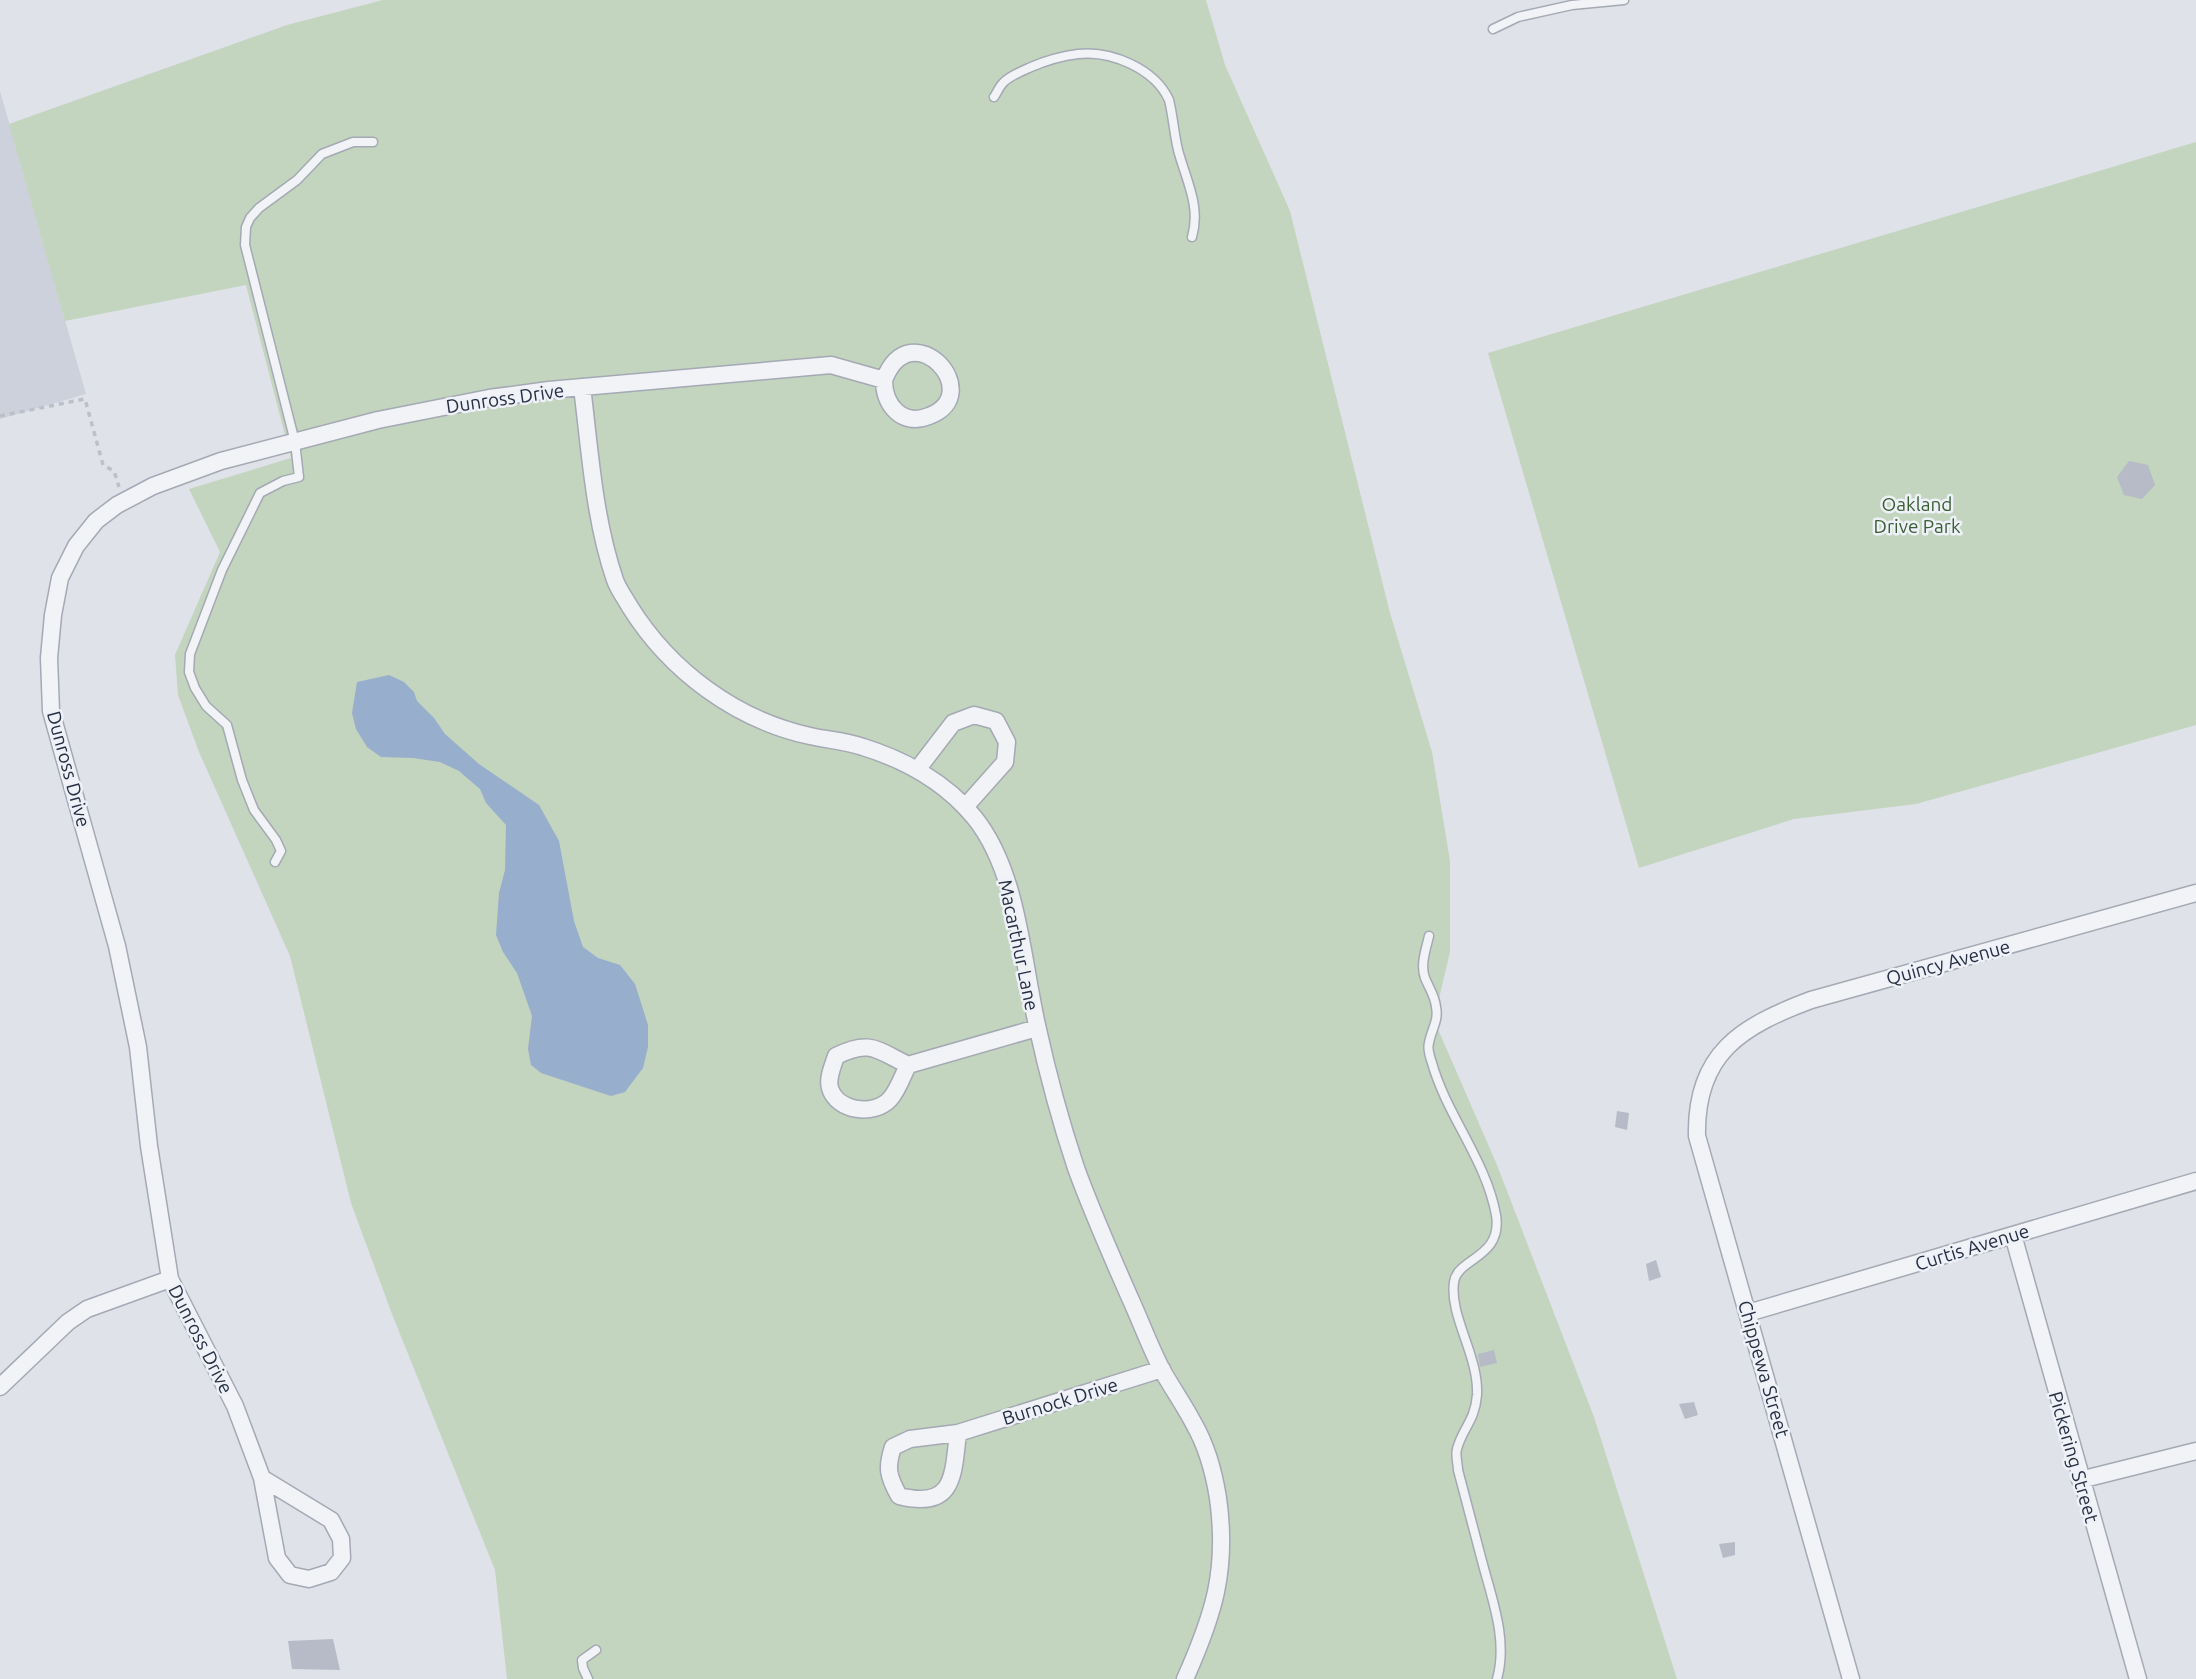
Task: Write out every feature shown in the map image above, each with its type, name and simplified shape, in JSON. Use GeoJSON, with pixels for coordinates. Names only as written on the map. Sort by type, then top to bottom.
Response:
{"type":"FeatureCollection","features":[{"type":"Feature","properties":{"kind":"street"},"geometry":{"type":"LineString","coordinates":[[916,353],[938,360],[945,369],[950,389],[942,408],[933,415],[913,419],[895,411],[887,402],[884,380],[888,369],[896,360],[916,353]]}},
{"type":"Feature","properties":{"kind":"street","name":"Dunross Drive"},"geometry":{"type":"LineString","coordinates":[[262,1478],[331,1520],[341,1539],[342,1558],[331,1572],[309,1579],[290,1575],[278,1558],[262,1478],[235,1406],[170,1279],[149,1146],[138,1047],[117,946],[51,710],[49,658],[53,615],[60,578],[76,547],[96,522],[153,486],[220,461],[378,420],[476,401],[582,387],[831,365],[884,380]]}},
{"type":"Feature","properties":{"kind":"street","name":"Macarthur Lane"},"geometry":{"type":"LineString","coordinates":[[582,387],[598,511],[616,583],[639,622],[669,658],[707,690],[742,712],[806,735],[860,746],[917,770],[965,807],[977,821],[1004,872],[1014,908],[1037,1028],[1076,1168],[1162,1369],[1196,1428],[1218,1497],[1222,1557],[1219,1585],[1206,1633],[1185,1679]]}},
{"type":"Feature","properties":{"kind":"street"},"geometry":{"type":"LineString","coordinates":[[917,770],[953,723],[974,715],[996,722],[1007,743],[1005,762],[965,807]]}},
{"type":"Feature","properties":{"kind":"street","name":"Quincy Avenue"},"geometry":{"type":"LineString","coordinates":[[1716,1061],[1729,1044],[1750,1027],[1776,1013],[1811,1000],[2196,893]]}},
{"type":"Feature","properties":{"kind":"street"},"geometry":{"type":"LineString","coordinates":[[908,1065],[889,1100],[873,1108],[852,1109],[838,1102],[830,1088],[830,1073],[836,1056],[855,1047],[871,1047],[908,1065],[1037,1028]]}},
{"type":"Feature","properties":{"kind":"street","name":"Chippewa Street"},"geometry":{"type":"LineString","coordinates":[[1716,1061],[1702,1089],[1696,1111],[1697,1136],[1851,1679]]}},
{"type":"Feature","properties":{"kind":"street","name":"Curtis Avenue"},"geometry":{"type":"LineString","coordinates":[[1748,1313],[2196,1181]]}},
{"type":"Feature","properties":{"kind":"street","name":"Pickering Street"},"geometry":{"type":"LineString","coordinates":[[2012,1235],[2138,1679]]}},
{"type":"Feature","properties":{"kind":"street"},"geometry":{"type":"LineString","coordinates":[[0,1387],[68,1322],[116,1297],[170,1279]]}},
{"type":"Feature","properties":{"kind":"street","name":"Burnock Drive"},"geometry":{"type":"LineString","coordinates":[[958,1433],[952,1478],[944,1490],[928,1499],[899,1496],[891,1481],[888,1463],[893,1447],[910,1439],[958,1433],[1162,1369]]}},
{"type":"Feature","properties":{"kind":"street"},"geometry":{"type":"LineString","coordinates":[[2080,1480],[2196,1451]]}},
{"type":"Feature","properties":{"kind":"lane"},"geometry":{"type":"LineString","coordinates":[[1493,29],[1518,17],[1572,5],[1624,0]]}},
{"type":"Feature","properties":{"kind":"lane"},"geometry":{"type":"LineString","coordinates":[[994,97],[1003,82],[1023,71],[1043,62],[1077,54],[1107,56],[1149,75],[1160,85],[1169,100],[1179,152],[1196,212],[1192,237]]}},
{"type":"Feature","properties":{"kind":"lane"},"geometry":{"type":"LineString","coordinates":[[275,862],[281,851],[254,810],[242,780],[227,725],[206,706],[195,688],[190,672],[190,654],[222,570],[260,493],[283,481],[299,477],[295,442],[245,245],[246,228],[259,208],[297,180],[322,155],[353,142],[373,142]]}},
{"type":"Feature","properties":{"kind":"lane"},"geometry":{"type":"LineString","coordinates":[[1429,936],[1423,961],[1424,975],[1432,992],[1437,1017],[1428,1045],[1432,1065],[1457,1124],[1479,1166],[1496,1217],[1494,1238],[1482,1255],[1458,1271],[1454,1279],[1453,1294],[1473,1362],[1477,1394],[1474,1416],[1456,1451],[1458,1470],[1499,1627],[1501,1665],[1497,1679]]}},
{"type":"Feature","properties":{"kind":"lane"},"geometry":{"type":"LineString","coordinates":[[588,1679],[582,1660],[596,1650]]}},
{"type":"Feature","properties":{"kind":"path"},"geometry":{"type":"LineString","coordinates":[[0,416],[85,399],[103,465],[114,471],[124,502]]}},
{"type":"Feature","properties":{"kind":"shaded area"},"geometry":{"type":"Polygon","coordinates":[[[0,91],[86,394],[0,419],[0,91]]]}},
{"type":"Feature","properties":{"kind":"green space"},"geometry":{"type":"Polygon","coordinates":[[[383,0],[1206,0],[1225,65],[1290,211],[1390,613],[1432,752],[1450,861],[1450,952],[1434,1020],[1497,1165],[1594,1417],[1677,1679],[507,1679],[495,1570],[392,1314],[351,1203],[290,956],[199,752],[178,695],[175,655],[220,552],[189,489],[291,458],[246,285],[65,321],[9,124],[287,25],[383,0]]]}},
{"type":"Feature","properties":{"kind":"green space","name":"Oakland Drive Park"},"geometry":{"type":"Polygon","coordinates":[[[2196,142],[2196,725],[1916,804],[1794,819],[1639,868],[1488,353],[2196,142]]]}},
{"type":"Feature","properties":{"kind":"water"},"geometry":{"type":"Polygon","coordinates":[[[389,675],[404,682],[445,734],[479,764],[539,805],[559,841],[574,921],[583,947],[598,958],[620,965],[635,984],[648,1025],[648,1047],[643,1068],[625,1092],[611,1096],[541,1073],[531,1065],[528,1049],[532,1016],[517,973],[496,935],[499,893],[505,870],[506,825],[486,803],[480,789],[459,771],[440,762],[381,757],[367,747],[356,729],[352,713],[357,682],[389,675]]]}},
{"type":"Feature","properties":{"kind":"building"},"geometry":{"type":"Polygon","coordinates":[[[2129,461],[2148,465],[2155,485],[2142,499],[2124,495],[2117,477],[2129,461]]]}},
{"type":"Feature","properties":{"kind":"building"},"geometry":{"type":"Polygon","coordinates":[[[1617,1111],[1629,1113],[1627,1130],[1615,1127],[1617,1111]]]}},
{"type":"Feature","properties":{"kind":"building"},"geometry":{"type":"Polygon","coordinates":[[[1656,1260],[1661,1277],[1649,1281],[1646,1264],[1656,1260]]]}},
{"type":"Feature","properties":{"kind":"building"},"geometry":{"type":"Polygon","coordinates":[[[1494,1350],[1497,1363],[1480,1367],[1478,1354],[1494,1350]]]}},
{"type":"Feature","properties":{"kind":"building"},"geometry":{"type":"Polygon","coordinates":[[[1694,1402],[1698,1415],[1685,1419],[1679,1404],[1694,1402]]]}},
{"type":"Feature","properties":{"kind":"building"},"geometry":{"type":"Polygon","coordinates":[[[1735,1542],[1735,1555],[1723,1558],[1719,1544],[1735,1542]]]}},
{"type":"Feature","properties":{"kind":"building"},"geometry":{"type":"Polygon","coordinates":[[[333,1639],[340,1670],[292,1669],[288,1641],[333,1639]]]}}]}
